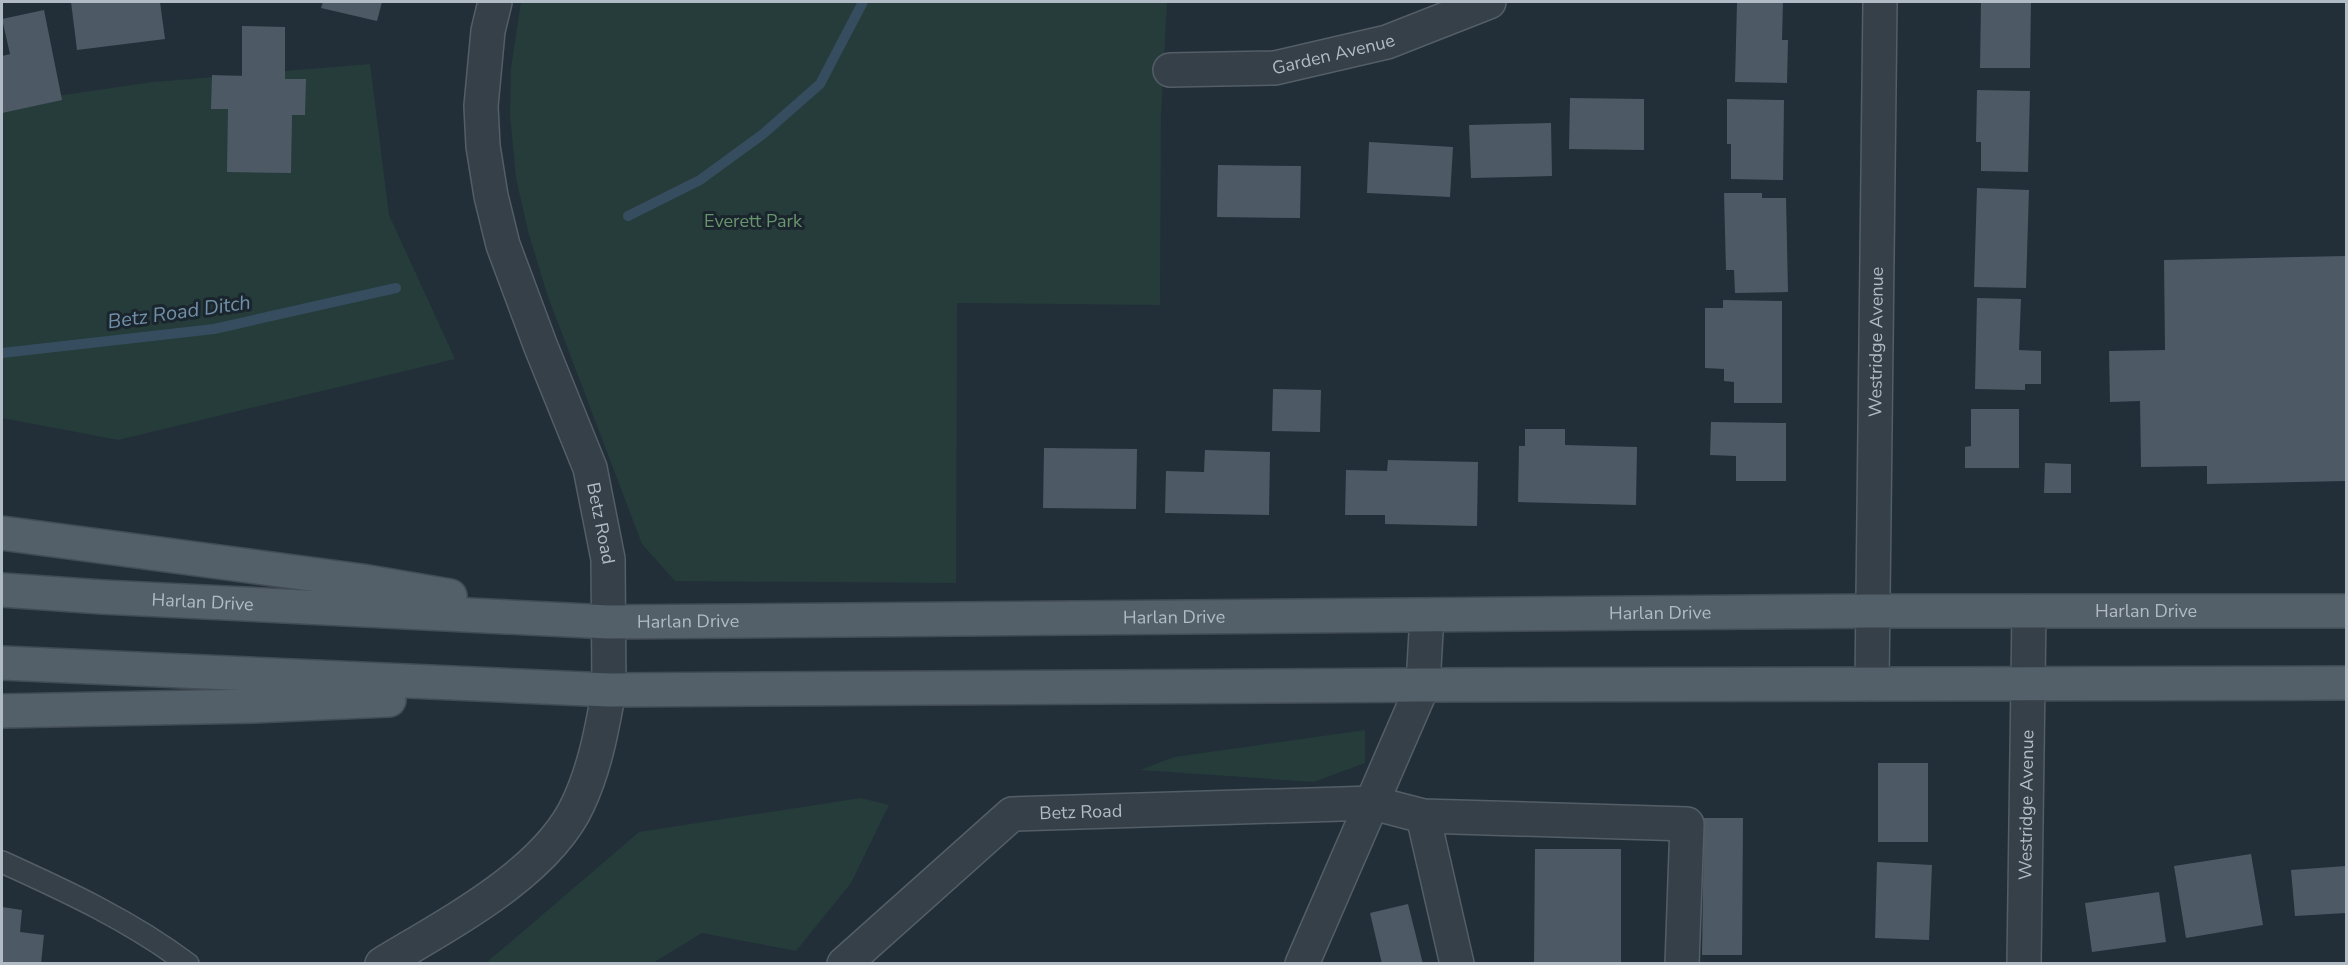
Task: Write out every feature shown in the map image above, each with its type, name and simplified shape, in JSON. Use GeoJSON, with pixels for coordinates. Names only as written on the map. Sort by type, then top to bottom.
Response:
{"type":"FeatureCollection","features":[{"type":"Feature","properties":{"kind":"main road"},"geometry":{"type":"LineString","coordinates":[[2,533],[362,581],[609,622]]}},
{"type":"Feature","properties":{"kind":"main road","name":"Harlan Drive"},"geometry":{"type":"LineString","coordinates":[[2,590],[609,622],[1874,611],[2346,611]]}},
{"type":"Feature","properties":{"kind":"main road"},"geometry":{"type":"LineString","coordinates":[[2,663],[609,690]]}},
{"type":"Feature","properties":{"kind":"main road"},"geometry":{"type":"LineString","coordinates":[[2,711],[253,706],[609,690],[2346,683]]}},
{"type":"Feature","properties":{"kind":"street","name":"Betz Road"},"geometry":{"type":"LineString","coordinates":[[382,963],[444,926],[519,876],[557,838],[578,806],[597,753],[609,690],[608,559],[590,468],[503,245],[491,196],[483,146],[481,106],[488,31],[495,2]]}},
{"type":"Feature","properties":{"kind":"street","name":"Garden Avenue"},"geometry":{"type":"LineString","coordinates":[[1170,69],[1275,68],[1387,42],[1489,2]]}},
{"type":"Feature","properties":{"kind":"street","name":"Westridge Avenue"},"geometry":{"type":"LineString","coordinates":[[1872,684],[1880,2]]}},
{"type":"Feature","properties":{"kind":"street","name":"Westridge Avenue"},"geometry":{"type":"LineString","coordinates":[[2024,963],[2029,611]]}},
{"type":"Feature","properties":{"kind":"street"},"geometry":{"type":"LineString","coordinates":[[1302,963],[1424,685],[1426,615]]}},
{"type":"Feature","properties":{"kind":"street","name":"Betz Road"},"geometry":{"type":"LineString","coordinates":[[844,963],[1012,814],[1373,803]]}},
{"type":"Feature","properties":{"kind":"street"},"geometry":{"type":"LineString","coordinates":[[1373,803],[1424,816],[1687,824],[1682,963]]}},
{"type":"Feature","properties":{"kind":"street"},"geometry":{"type":"LineString","coordinates":[[1424,816],[1457,963]]}},
{"type":"Feature","properties":{"kind":"lane"},"geometry":{"type":"LineString","coordinates":[[2,862],[84,901],[158,942],[188,963]]}},
{"type":"Feature","properties":{"kind":"green space","name":"Everett Park"},"geometry":{"type":"Polygon","coordinates":[[[521,2],[1167,2],[1161,116],[1160,305],[957,303],[956,583],[675,581],[642,544],[547,294],[528,231],[516,178],[510,115],[511,68],[521,2]]]}},
{"type":"Feature","properties":{"kind":"green space"},"geometry":{"type":"Polygon","coordinates":[[[370,64],[389,215],[455,359],[118,440],[2,418],[2,104],[153,82],[370,64]]]}},
{"type":"Feature","properties":{"kind":"green space"},"geometry":{"type":"Polygon","coordinates":[[[1365,730],[1365,763],[1314,782],[1140,770],[1174,757],[1365,730]]]}},
{"type":"Feature","properties":{"kind":"green space"},"geometry":{"type":"Polygon","coordinates":[[[861,798],[889,805],[851,883],[796,951],[702,933],[653,963],[486,963],[639,832],[861,798]]]}},
{"type":"Feature","properties":{"kind":"building"},"geometry":{"type":"Polygon","coordinates":[[[71,2],[160,2],[165,39],[77,50],[71,2]]]}},
{"type":"Feature","properties":{"kind":"building"},"geometry":{"type":"Polygon","coordinates":[[[323,2],[382,2],[377,21],[321,8],[323,2]]]}},
{"type":"Feature","properties":{"kind":"building"},"geometry":{"type":"Polygon","coordinates":[[[1737,2],[1783,2],[1782,40],[1788,40],[1787,83],[1735,82],[1737,2]]]}},
{"type":"Feature","properties":{"kind":"building"},"geometry":{"type":"Polygon","coordinates":[[[1981,2],[2031,2],[2030,68],[1980,68],[1981,2]]]}},
{"type":"Feature","properties":{"kind":"building"},"geometry":{"type":"Polygon","coordinates":[[[44,10],[62,100],[2,113],[2,56],[10,54],[2,19],[44,10]]]}},
{"type":"Feature","properties":{"kind":"building"},"geometry":{"type":"Polygon","coordinates":[[[242,26],[285,27],[285,79],[306,79],[305,115],[292,115],[291,173],[227,172],[228,109],[211,109],[212,75],[242,76],[242,26]]]}},
{"type":"Feature","properties":{"kind":"building"},"geometry":{"type":"Polygon","coordinates":[[[1977,90],[2030,91],[2028,172],[1981,171],[1981,142],[1976,142],[1977,90]]]}},
{"type":"Feature","properties":{"kind":"building"},"geometry":{"type":"Polygon","coordinates":[[[1570,98],[1644,99],[1644,150],[1569,149],[1570,98]]]}},
{"type":"Feature","properties":{"kind":"building"},"geometry":{"type":"Polygon","coordinates":[[[1727,99],[1784,100],[1783,180],[1731,179],[1731,144],[1727,144],[1727,99]]]}},
{"type":"Feature","properties":{"kind":"building"},"geometry":{"type":"Polygon","coordinates":[[[1551,123],[1552,176],[1471,178],[1469,125],[1551,123]]]}},
{"type":"Feature","properties":{"kind":"building"},"geometry":{"type":"Polygon","coordinates":[[[1369,142],[1453,147],[1450,197],[1367,193],[1369,142]]]}},
{"type":"Feature","properties":{"kind":"building"},"geometry":{"type":"Polygon","coordinates":[[[1218,165],[1301,166],[1300,218],[1217,217],[1218,165]]]}},
{"type":"Feature","properties":{"kind":"building"},"geometry":{"type":"Polygon","coordinates":[[[1977,188],[2029,190],[2026,288],[1974,287],[1977,188]]]}},
{"type":"Feature","properties":{"kind":"building"},"geometry":{"type":"Polygon","coordinates":[[[1724,193],[1762,193],[1762,198],[1786,198],[1788,292],[1735,293],[1734,270],[1726,270],[1724,193]]]}},
{"type":"Feature","properties":{"kind":"building"},"geometry":{"type":"Polygon","coordinates":[[[2346,256],[2346,481],[2207,484],[2207,466],[2141,467],[2140,401],[2110,402],[2109,351],[2165,350],[2164,260],[2346,256]]]}},
{"type":"Feature","properties":{"kind":"building"},"geometry":{"type":"Polygon","coordinates":[[[1977,298],[2021,299],[2019,350],[2041,351],[2041,384],[2025,384],[2025,390],[1975,389],[1977,298]]]}},
{"type":"Feature","properties":{"kind":"building"},"geometry":{"type":"Polygon","coordinates":[[[1723,300],[1782,301],[1782,403],[1734,403],[1734,382],[1724,381],[1724,369],[1705,368],[1705,308],[1723,308],[1723,300]]]}},
{"type":"Feature","properties":{"kind":"building"},"geometry":{"type":"Polygon","coordinates":[[[1273,389],[1321,390],[1320,432],[1272,431],[1273,389]]]}},
{"type":"Feature","properties":{"kind":"building"},"geometry":{"type":"Polygon","coordinates":[[[1971,409],[2019,409],[2019,468],[1965,468],[1965,447],[1971,446],[1971,409]]]}},
{"type":"Feature","properties":{"kind":"building"},"geometry":{"type":"Polygon","coordinates":[[[1711,422],[1786,423],[1786,481],[1736,481],[1736,456],[1710,455],[1711,422]]]}},
{"type":"Feature","properties":{"kind":"building"},"geometry":{"type":"Polygon","coordinates":[[[1525,429],[1565,429],[1565,445],[1637,447],[1636,505],[1518,502],[1519,446],[1525,446],[1525,429]]]}},
{"type":"Feature","properties":{"kind":"building"},"geometry":{"type":"Polygon","coordinates":[[[1044,448],[1137,449],[1136,509],[1043,508],[1044,448]]]}},
{"type":"Feature","properties":{"kind":"building"},"geometry":{"type":"Polygon","coordinates":[[[1205,450],[1270,452],[1269,515],[1165,513],[1166,471],[1204,472],[1205,450]]]}},
{"type":"Feature","properties":{"kind":"building"},"geometry":{"type":"Polygon","coordinates":[[[1388,460],[1478,462],[1477,526],[1385,524],[1385,515],[1345,515],[1346,470],[1387,471],[1388,460]]]}},
{"type":"Feature","properties":{"kind":"building"},"geometry":{"type":"Polygon","coordinates":[[[2045,463],[2071,464],[2071,493],[2044,493],[2045,463]]]}},
{"type":"Feature","properties":{"kind":"building"},"geometry":{"type":"Polygon","coordinates":[[[1878,763],[1928,763],[1928,842],[1878,842],[1878,763]]]}},
{"type":"Feature","properties":{"kind":"building"},"geometry":{"type":"Polygon","coordinates":[[[1704,818],[1743,818],[1742,955],[1702,955],[1704,818]]]}},
{"type":"Feature","properties":{"kind":"building"},"geometry":{"type":"Polygon","coordinates":[[[1535,849],[1621,849],[1621,964],[1534,964],[1535,849]]]}},
{"type":"Feature","properties":{"kind":"building"},"geometry":{"type":"Polygon","coordinates":[[[2251,854],[2263,925],[2186,938],[2174,866],[2251,854]]]}},
{"type":"Feature","properties":{"kind":"building"},"geometry":{"type":"Polygon","coordinates":[[[1877,862],[1932,865],[1929,940],[1875,938],[1877,862]]]}},
{"type":"Feature","properties":{"kind":"building"},"geometry":{"type":"Polygon","coordinates":[[[2346,866],[2346,913],[2295,916],[2291,870],[2346,866]]]}},
{"type":"Feature","properties":{"kind":"building"},"geometry":{"type":"Polygon","coordinates":[[[2159,892],[2166,942],[2092,952],[2085,903],[2159,892]]]}},
{"type":"Feature","properties":{"kind":"building"},"geometry":{"type":"Polygon","coordinates":[[[1408,904],[1423,964],[1382,964],[1370,913],[1408,904]]]}},
{"type":"Feature","properties":{"kind":"building"},"geometry":{"type":"Polygon","coordinates":[[[2,907],[22,910],[20,932],[44,935],[41,964],[2,964],[2,907]]]}},
{"type":"Feature","properties":{"kind":"waterway","name":"Betz Road Ditch"},"geometry":{"type":"LineString","coordinates":[[628,216],[700,180],[763,134],[820,84],[863,2]]}},
{"type":"Feature","properties":{"kind":"waterway","name":"Betz Road Ditch"},"geometry":{"type":"LineString","coordinates":[[2,353],[214,329],[396,288]]}}]}
